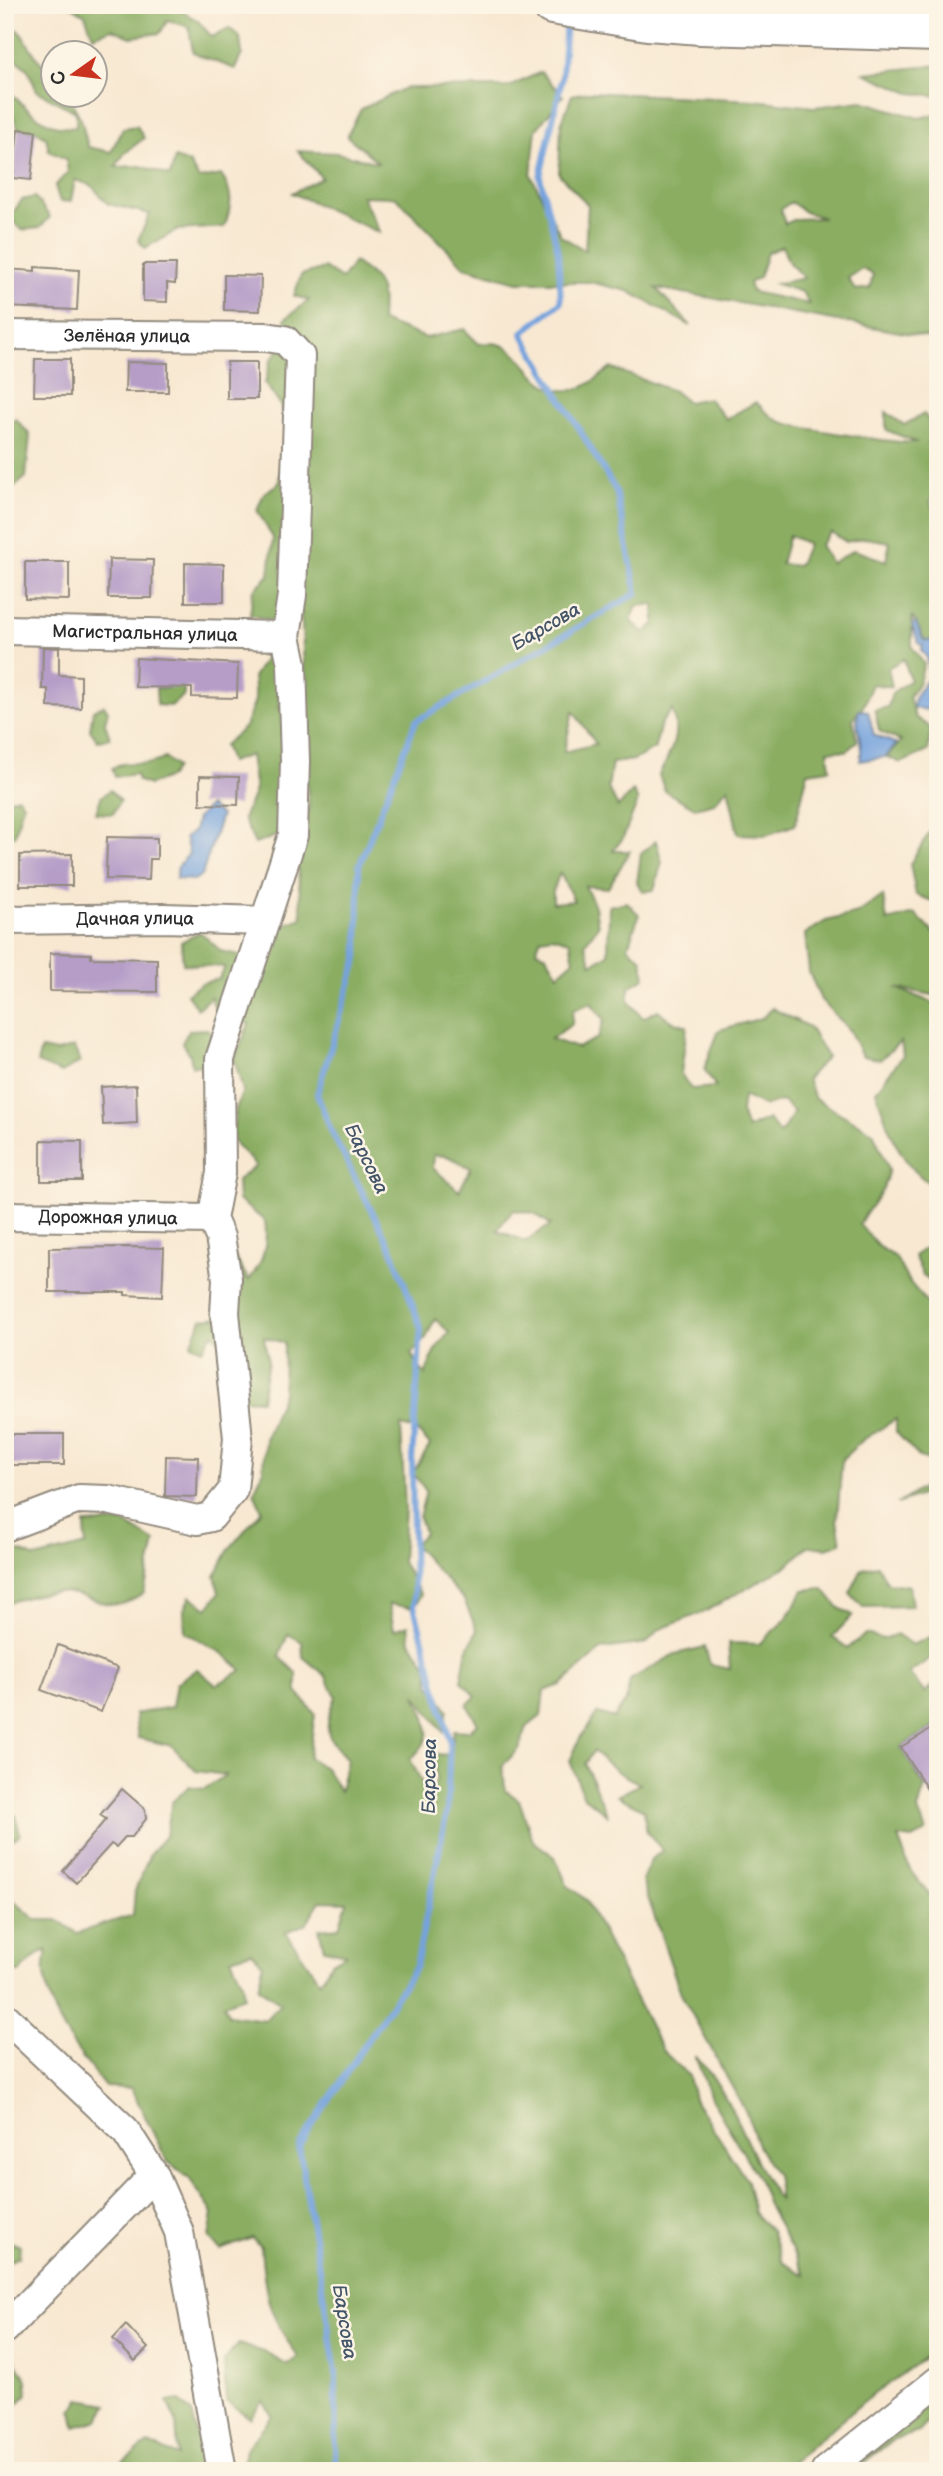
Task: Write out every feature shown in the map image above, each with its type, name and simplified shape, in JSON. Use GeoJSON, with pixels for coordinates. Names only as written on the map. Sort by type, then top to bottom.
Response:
{"type":"FeatureCollection","features":[{"type":"Feature","properties":{"kind":"highway"},"geometry":{"type":"LineString","coordinates":[[552,5],[648,21],[751,28],[938,32]]}},
{"type":"Feature","properties":{"kind":"street","name":"Зелёная улица"},"geometry":{"type":"LineString","coordinates":[[5,335],[248,337],[285,340],[300,356],[292,581],[286,636],[292,664],[295,761],[293,835],[220,1059],[221,1173],[212,1219]]}},
{"type":"Feature","properties":{"kind":"street","name":"Магистральная улица"},"geometry":{"type":"LineString","coordinates":[[5,630],[286,636]]}},
{"type":"Feature","properties":{"kind":"street","name":"Дачная улица"},"geometry":{"type":"LineString","coordinates":[[5,920],[164,918],[264,921]]}},
{"type":"Feature","properties":{"kind":"street","name":"Дорожная улица"},"geometry":{"type":"LineString","coordinates":[[5,1216],[212,1219]]}},
{"type":"Feature","properties":{"kind":"street"},"geometry":{"type":"LineString","coordinates":[[5,1527],[79,1499],[108,1500],[190,1518],[211,1517],[233,1490],[239,1438],[225,1313],[227,1279],[220,1237],[212,1219]]}},
{"type":"Feature","properties":{"kind":"street"},"geometry":{"type":"LineString","coordinates":[[5,2017],[125,2130],[154,2175],[179,2232],[222,2471]]}},
{"type":"Feature","properties":{"kind":"street"},"geometry":{"type":"LineString","coordinates":[[5,2329],[154,2175]]}},
{"type":"Feature","properties":{"kind":"street"},"geometry":{"type":"LineString","coordinates":[[826,2471],[938,2381]]}},
{"type":"Feature","properties":{"kind":"green space"},"geometry":{"type":"Polygon","coordinates":[[[69,5],[173,5],[198,21],[212,37],[229,28],[240,37],[242,54],[235,69],[193,53],[189,27],[168,20],[160,33],[131,37],[112,29],[93,36],[85,15],[69,5]]]}},
{"type":"Feature","properties":{"kind":"green space"},"geometry":{"type":"Polygon","coordinates":[[[5,22],[19,32],[38,59],[38,92],[28,70],[5,50],[5,22]]]}},
{"type":"Feature","properties":{"kind":"green space"},"geometry":{"type":"Polygon","coordinates":[[[938,65],[938,96],[910,93],[864,73],[938,65]]]}},
{"type":"Feature","properties":{"kind":"green space"},"geometry":{"type":"Polygon","coordinates":[[[541,72],[563,96],[536,130],[531,175],[561,236],[585,250],[588,205],[559,174],[561,124],[572,95],[588,92],[754,100],[814,107],[862,101],[919,118],[938,114],[938,339],[656,288],[691,326],[628,291],[590,282],[517,282],[465,267],[396,197],[362,196],[380,233],[292,193],[322,178],[298,151],[337,153],[379,163],[347,136],[361,109],[405,88],[509,87],[541,72]],[[791,202],[781,209],[785,224],[796,219],[824,218],[805,212],[791,202]],[[782,246],[767,253],[759,277],[749,283],[752,292],[809,304],[802,292],[776,284],[804,278],[789,263],[782,246]],[[862,269],[848,278],[855,290],[870,288],[873,274],[862,269]]]}},
{"type":"Feature","properties":{"kind":"green space"},"geometry":{"type":"Polygon","coordinates":[[[10,92],[39,118],[57,126],[76,127],[76,112],[69,108],[75,108],[81,119],[88,147],[111,152],[123,128],[137,126],[144,138],[125,153],[115,167],[141,166],[170,176],[175,158],[189,163],[199,179],[221,175],[230,194],[229,213],[224,227],[178,230],[145,248],[138,240],[150,214],[108,204],[91,185],[75,180],[71,201],[60,202],[55,186],[68,172],[66,159],[49,151],[46,137],[36,131],[18,129],[5,94],[10,92]]]}},
{"type":"Feature","properties":{"kind":"green space"},"geometry":{"type":"Polygon","coordinates":[[[35,197],[50,217],[40,228],[22,230],[9,218],[22,200],[35,197]]]}},
{"type":"Feature","properties":{"kind":"green space"},"geometry":{"type":"Polygon","coordinates":[[[354,262],[370,274],[379,286],[382,300],[381,321],[426,338],[464,329],[479,344],[496,344],[509,348],[536,377],[560,390],[581,388],[611,368],[674,391],[688,402],[708,398],[726,419],[756,402],[777,420],[823,431],[916,442],[886,430],[886,412],[904,425],[924,414],[938,433],[938,444],[929,444],[938,449],[938,484],[930,502],[938,516],[938,636],[927,644],[912,616],[912,647],[924,664],[919,682],[909,697],[915,717],[931,728],[928,751],[901,763],[887,757],[901,741],[879,731],[875,710],[888,707],[892,693],[910,680],[904,659],[888,668],[892,687],[872,684],[864,705],[853,719],[857,741],[847,751],[828,750],[830,769],[808,772],[795,825],[766,835],[738,834],[728,787],[714,803],[695,808],[665,791],[659,775],[671,751],[675,735],[672,710],[661,723],[655,748],[634,760],[612,763],[608,788],[618,807],[633,791],[638,801],[623,838],[613,851],[630,851],[608,888],[585,886],[595,906],[598,926],[585,944],[592,964],[608,954],[609,906],[627,902],[639,915],[628,947],[642,959],[645,978],[629,987],[629,1002],[643,1018],[658,1010],[670,1020],[687,1026],[681,1074],[691,1089],[716,1087],[704,1069],[719,1030],[762,1018],[772,1008],[809,1027],[827,1057],[807,1079],[815,1099],[873,1132],[889,1169],[883,1189],[859,1224],[878,1246],[896,1258],[907,1279],[938,1316],[938,1463],[919,1457],[896,1432],[896,1419],[863,1440],[842,1459],[837,1520],[841,1543],[826,1548],[808,1546],[787,1566],[706,1611],[658,1630],[647,1643],[602,1649],[561,1685],[544,1691],[541,1716],[527,1727],[519,1749],[503,1765],[505,1790],[519,1800],[533,1841],[555,1857],[567,1885],[586,1900],[662,2050],[689,2076],[694,2099],[747,2181],[754,2213],[771,2231],[782,2262],[805,2275],[769,2207],[758,2178],[711,2098],[695,2056],[720,2088],[768,2184],[780,2201],[776,2175],[759,2148],[747,2114],[681,1994],[642,1880],[651,1859],[663,1851],[646,1830],[644,1810],[617,1796],[640,1784],[619,1773],[593,1751],[585,1764],[607,1814],[584,1797],[570,1761],[580,1738],[598,1713],[614,1718],[626,1701],[630,1680],[675,1654],[705,1647],[710,1665],[730,1669],[728,1643],[759,1644],[786,1619],[804,1590],[823,1588],[839,1608],[853,1615],[832,1637],[848,1648],[866,1634],[883,1639],[897,1634],[912,1645],[930,1637],[938,1646],[938,1653],[909,1673],[925,1693],[938,1680],[938,1700],[933,1703],[938,1711],[938,1725],[901,1747],[925,1787],[918,1810],[926,1832],[913,1839],[898,1837],[910,1870],[938,1906],[938,2348],[863,2402],[782,2471],[241,2471],[245,2450],[272,2416],[263,2401],[250,2418],[226,2401],[224,2361],[238,2344],[264,2352],[287,2365],[298,2357],[274,2317],[264,2280],[261,2247],[252,2238],[220,2250],[209,2238],[213,2213],[189,2178],[167,2161],[131,2088],[105,2087],[60,2023],[46,1987],[47,1950],[38,1954],[20,1972],[5,1972],[5,1893],[36,1920],[58,1920],[77,1933],[133,1915],[135,1891],[150,1854],[166,1835],[172,1802],[189,1786],[204,1789],[226,1775],[196,1771],[172,1746],[138,1738],[135,1714],[172,1707],[176,1683],[197,1669],[216,1685],[242,1670],[222,1653],[185,1632],[184,1610],[190,1596],[207,1608],[219,1593],[215,1576],[229,1549],[262,1510],[254,1492],[263,1471],[265,1439],[283,1392],[284,1343],[264,1337],[268,1362],[261,1400],[243,1399],[224,1346],[213,1333],[202,1349],[191,1344],[202,1319],[219,1317],[230,1249],[249,1280],[261,1259],[266,1230],[265,1221],[238,1200],[237,1180],[256,1166],[232,1140],[236,1109],[243,1090],[234,1059],[249,1024],[230,1011],[219,1020],[211,997],[197,1009],[187,994],[202,983],[219,979],[225,967],[183,964],[181,942],[200,932],[221,951],[242,956],[242,993],[266,970],[268,947],[280,926],[302,918],[296,849],[309,809],[305,759],[281,834],[255,844],[243,819],[255,790],[250,755],[230,762],[224,745],[245,727],[255,700],[253,677],[266,657],[277,671],[280,710],[304,670],[302,624],[296,590],[278,622],[250,615],[253,591],[269,575],[273,538],[257,510],[264,493],[279,483],[282,451],[293,446],[280,405],[265,383],[271,360],[281,347],[304,378],[313,349],[306,339],[288,335],[285,319],[309,300],[294,296],[301,275],[324,268],[342,279],[354,262]],[[831,532],[820,545],[831,563],[854,550],[886,561],[890,542],[865,538],[846,542],[831,532]],[[789,535],[781,564],[798,566],[808,544],[789,535]],[[654,604],[637,606],[631,621],[645,633],[655,623],[654,604]],[[573,711],[564,752],[596,744],[573,711]],[[560,873],[553,891],[553,903],[574,901],[560,873]],[[552,936],[541,938],[536,950],[546,955],[558,974],[574,960],[570,941],[552,936]],[[591,1003],[573,1010],[572,1024],[551,1039],[577,1048],[598,1038],[604,1019],[591,1003]],[[743,1096],[741,1112],[747,1129],[768,1119],[780,1134],[794,1112],[782,1101],[764,1106],[743,1096]],[[434,1155],[433,1168],[459,1191],[471,1168],[447,1156],[434,1155]],[[513,1210],[497,1230],[525,1241],[551,1225],[534,1213],[513,1210]],[[435,1319],[426,1338],[411,1354],[425,1375],[435,1350],[449,1332],[435,1319]],[[401,1426],[405,1508],[402,1562],[421,1595],[414,1608],[389,1604],[394,1630],[408,1625],[410,1641],[428,1667],[430,1685],[448,1710],[443,1731],[415,1694],[428,1729],[424,1744],[410,1759],[430,1798],[436,1781],[435,1754],[451,1755],[454,1730],[469,1731],[478,1724],[467,1705],[476,1696],[461,1681],[466,1653],[477,1630],[464,1600],[414,1545],[424,1533],[419,1517],[426,1491],[413,1473],[430,1445],[416,1430],[401,1426]],[[288,1634],[279,1656],[297,1674],[297,1692],[315,1714],[309,1758],[325,1768],[340,1791],[347,1759],[333,1743],[328,1730],[329,1716],[336,1696],[325,1675],[303,1657],[302,1642],[288,1634]],[[320,1901],[306,1924],[286,1932],[320,1982],[332,1962],[346,1954],[324,1949],[319,1929],[339,1927],[347,1902],[320,1901]],[[251,1952],[231,1958],[242,1982],[244,1997],[224,2004],[228,2015],[265,2020],[281,2003],[258,1988],[263,1964],[251,1952]]]}},
{"type":"Feature","properties":{"kind":"green space"},"geometry":{"type":"Polygon","coordinates":[[[16,419],[30,435],[26,477],[9,492],[5,491],[5,425],[16,419]]]}},
{"type":"Feature","properties":{"kind":"green space"},"geometry":{"type":"Polygon","coordinates":[[[169,671],[183,678],[184,695],[171,706],[157,705],[156,688],[168,688],[169,671]]]}},
{"type":"Feature","properties":{"kind":"green space"},"geometry":{"type":"Polygon","coordinates":[[[104,705],[108,711],[105,723],[110,738],[98,741],[90,730],[93,710],[104,705]]]}},
{"type":"Feature","properties":{"kind":"green space"},"geometry":{"type":"Polygon","coordinates":[[[165,758],[176,767],[170,777],[149,785],[138,781],[136,774],[115,777],[112,768],[125,763],[151,763],[165,758]]]}},
{"type":"Feature","properties":{"kind":"green space"},"geometry":{"type":"Polygon","coordinates":[[[110,790],[120,801],[113,814],[96,813],[101,797],[110,790]]]}},
{"type":"Feature","properties":{"kind":"green space"},"geometry":{"type":"Polygon","coordinates":[[[18,797],[23,804],[15,835],[5,842],[5,800],[18,797]]]}},
{"type":"Feature","properties":{"kind":"green space"},"geometry":{"type":"Polygon","coordinates":[[[938,827],[938,903],[916,895],[910,864],[931,830],[938,827]]]}},
{"type":"Feature","properties":{"kind":"green space"},"geometry":{"type":"Polygon","coordinates":[[[656,841],[662,862],[654,890],[644,892],[637,883],[641,853],[656,841]]]}},
{"type":"Feature","properties":{"kind":"green space"},"geometry":{"type":"Polygon","coordinates":[[[883,896],[887,921],[915,914],[938,937],[938,996],[896,988],[938,1005],[938,1188],[925,1180],[905,1159],[885,1119],[876,1091],[903,1055],[901,1041],[880,1060],[862,1056],[849,1030],[821,1000],[809,972],[805,934],[826,921],[858,913],[883,896]]]}},
{"type":"Feature","properties":{"kind":"green space"},"geometry":{"type":"Polygon","coordinates":[[[208,1029],[215,1039],[211,1065],[192,1066],[190,1054],[182,1043],[189,1030],[208,1029]]]}},
{"type":"Feature","properties":{"kind":"green space"},"geometry":{"type":"Polygon","coordinates":[[[74,1047],[80,1062],[62,1073],[37,1063],[41,1049],[57,1052],[74,1047]]]}},
{"type":"Feature","properties":{"kind":"green space"},"geometry":{"type":"Polygon","coordinates":[[[926,1247],[938,1258],[938,1287],[923,1275],[914,1256],[926,1247]]]}},
{"type":"Feature","properties":{"kind":"green space"},"geometry":{"type":"Polygon","coordinates":[[[938,1467],[938,1489],[897,1504],[930,1483],[938,1467]]]}},
{"type":"Feature","properties":{"kind":"green space"},"geometry":{"type":"Polygon","coordinates":[[[123,1522],[155,1542],[144,1593],[121,1604],[102,1603],[60,1592],[39,1594],[5,1603],[5,1555],[21,1551],[35,1558],[86,1545],[85,1524],[123,1522]]]}},
{"type":"Feature","properties":{"kind":"green space"},"geometry":{"type":"Polygon","coordinates":[[[877,1565],[888,1583],[909,1586],[912,1606],[863,1607],[850,1593],[862,1569],[877,1565]]]}},
{"type":"Feature","properties":{"kind":"green space"},"geometry":{"type":"Polygon","coordinates":[[[5,1810],[16,1816],[20,1835],[7,1843],[5,1810]]]}},
{"type":"Feature","properties":{"kind":"green space"},"geometry":{"type":"Polygon","coordinates":[[[5,2240],[20,2246],[19,2257],[5,2263],[5,2240]]]}},
{"type":"Feature","properties":{"kind":"green space"},"geometry":{"type":"Polygon","coordinates":[[[10,2352],[27,2380],[27,2394],[5,2416],[5,2354],[10,2352]]]}},
{"type":"Feature","properties":{"kind":"green space"},"geometry":{"type":"Polygon","coordinates":[[[938,2396],[938,2411],[919,2432],[894,2439],[853,2471],[841,2471],[938,2396]]]}},
{"type":"Feature","properties":{"kind":"green space"},"geometry":{"type":"Polygon","coordinates":[[[80,2399],[108,2404],[99,2420],[75,2427],[72,2411],[80,2399]]]}},
{"type":"Feature","properties":{"kind":"green space"},"geometry":{"type":"Polygon","coordinates":[[[179,2400],[192,2413],[206,2471],[111,2471],[148,2443],[178,2456],[176,2421],[167,2402],[179,2400]]]}},
{"type":"Feature","properties":{"kind":"water"},"geometry":{"type":"Polygon","coordinates":[[[916,622],[923,640],[938,642],[938,714],[936,711],[913,708],[915,696],[929,677],[927,658],[921,650],[923,645],[919,644],[912,625],[916,622]]]}},
{"type":"Feature","properties":{"kind":"water"},"geometry":{"type":"Polygon","coordinates":[[[859,710],[868,711],[874,735],[897,744],[885,757],[860,761],[857,722],[859,710]]]}},
{"type":"Feature","properties":{"kind":"water"},"geometry":{"type":"Polygon","coordinates":[[[209,806],[221,815],[202,875],[194,880],[176,879],[178,866],[189,854],[185,837],[194,831],[197,818],[209,806]]]}},
{"type":"Feature","properties":{"kind":"building"},"geometry":{"type":"Polygon","coordinates":[[[18,129],[36,131],[31,180],[13,178],[18,129]]]}},
{"type":"Feature","properties":{"kind":"building"},"geometry":{"type":"Polygon","coordinates":[[[143,264],[176,264],[175,284],[167,283],[167,302],[143,301],[143,264]]]}},
{"type":"Feature","properties":{"kind":"building"},"geometry":{"type":"Polygon","coordinates":[[[35,267],[79,270],[77,310],[5,307],[5,269],[35,271],[35,267]]]}},
{"type":"Feature","properties":{"kind":"building"},"geometry":{"type":"Polygon","coordinates":[[[224,275],[261,276],[260,311],[224,310],[224,275]]]}},
{"type":"Feature","properties":{"kind":"building"},"geometry":{"type":"Polygon","coordinates":[[[35,359],[70,359],[70,396],[34,396],[35,359]]]}},
{"type":"Feature","properties":{"kind":"building"},"geometry":{"type":"Polygon","coordinates":[[[126,362],[168,363],[168,392],[125,392],[126,362]]]}},
{"type":"Feature","properties":{"kind":"building"},"geometry":{"type":"Polygon","coordinates":[[[227,362],[257,362],[257,399],[227,399],[227,362]]]}},
{"type":"Feature","properties":{"kind":"building"},"geometry":{"type":"Polygon","coordinates":[[[109,559],[153,560],[152,598],[108,598],[109,559]]]}},
{"type":"Feature","properties":{"kind":"building"},"geometry":{"type":"Polygon","coordinates":[[[25,562],[69,562],[69,600],[25,599],[25,562]]]}},
{"type":"Feature","properties":{"kind":"building"},"geometry":{"type":"Polygon","coordinates":[[[185,563],[224,564],[224,602],[185,602],[185,563]]]}},
{"type":"Feature","properties":{"kind":"building"},"geometry":{"type":"Polygon","coordinates":[[[43,647],[59,648],[59,675],[81,676],[81,708],[48,707],[48,689],[42,689],[43,647]]]}},
{"type":"Feature","properties":{"kind":"building"},"geometry":{"type":"Polygon","coordinates":[[[136,658],[238,664],[237,698],[192,697],[192,688],[135,687],[136,658]]]}},
{"type":"Feature","properties":{"kind":"building"},"geometry":{"type":"Polygon","coordinates":[[[200,776],[239,777],[238,805],[200,804],[200,776]]]}},
{"type":"Feature","properties":{"kind":"building"},"geometry":{"type":"Polygon","coordinates":[[[107,837],[157,838],[157,859],[150,859],[149,880],[106,879],[107,837]]]}},
{"type":"Feature","properties":{"kind":"building"},"geometry":{"type":"Polygon","coordinates":[[[72,854],[72,886],[20,886],[20,855],[72,854]]]}},
{"type":"Feature","properties":{"kind":"building"},"geometry":{"type":"Polygon","coordinates":[[[50,953],[91,954],[91,958],[157,959],[157,992],[50,991],[50,953]]]}},
{"type":"Feature","properties":{"kind":"building"},"geometry":{"type":"Polygon","coordinates":[[[136,1085],[137,1123],[103,1125],[101,1087],[136,1085]]]}},
{"type":"Feature","properties":{"kind":"building"},"geometry":{"type":"Polygon","coordinates":[[[41,1140],[82,1141],[82,1181],[41,1181],[41,1140]]]}},
{"type":"Feature","properties":{"kind":"building"},"geometry":{"type":"Polygon","coordinates":[[[49,1248],[164,1248],[162,1297],[125,1295],[125,1292],[49,1292],[49,1248]]]}},
{"type":"Feature","properties":{"kind":"building"},"geometry":{"type":"Polygon","coordinates":[[[5,1434],[64,1434],[64,1465],[5,1465],[5,1434]]]}},
{"type":"Feature","properties":{"kind":"building"},"geometry":{"type":"Polygon","coordinates":[[[166,1456],[198,1457],[197,1497],[165,1496],[166,1456]]]}},
{"type":"Feature","properties":{"kind":"building"},"geometry":{"type":"Polygon","coordinates":[[[58,1645],[118,1668],[101,1712],[41,1690],[58,1645]]]}},
{"type":"Feature","properties":{"kind":"building"},"geometry":{"type":"Polygon","coordinates":[[[938,1725],[938,1807],[901,1747],[938,1725]]]}},
{"type":"Feature","properties":{"kind":"building"},"geometry":{"type":"Polygon","coordinates":[[[122,1789],[145,1809],[146,1819],[132,1837],[125,1837],[116,1847],[111,1844],[76,1883],[63,1871],[106,1819],[100,1815],[122,1789]]]}},
{"type":"Feature","properties":{"kind":"building"},"geometry":{"type":"Polygon","coordinates":[[[126,2325],[148,2348],[135,2361],[113,2339],[126,2325]]]}},
{"type":"Feature","properties":{"kind":"waterway","name":"Барсова"},"geometry":{"type":"LineString","coordinates":[[335,2471],[336,2373],[299,2146],[416,1966],[447,1811],[450,1741],[414,1606],[412,1461],[421,1328],[392,1250],[332,1133],[317,1094],[358,957],[359,866],[416,721],[637,593],[616,491],[522,333],[561,302],[558,251],[540,177],[562,79],[566,21]]}}]}
